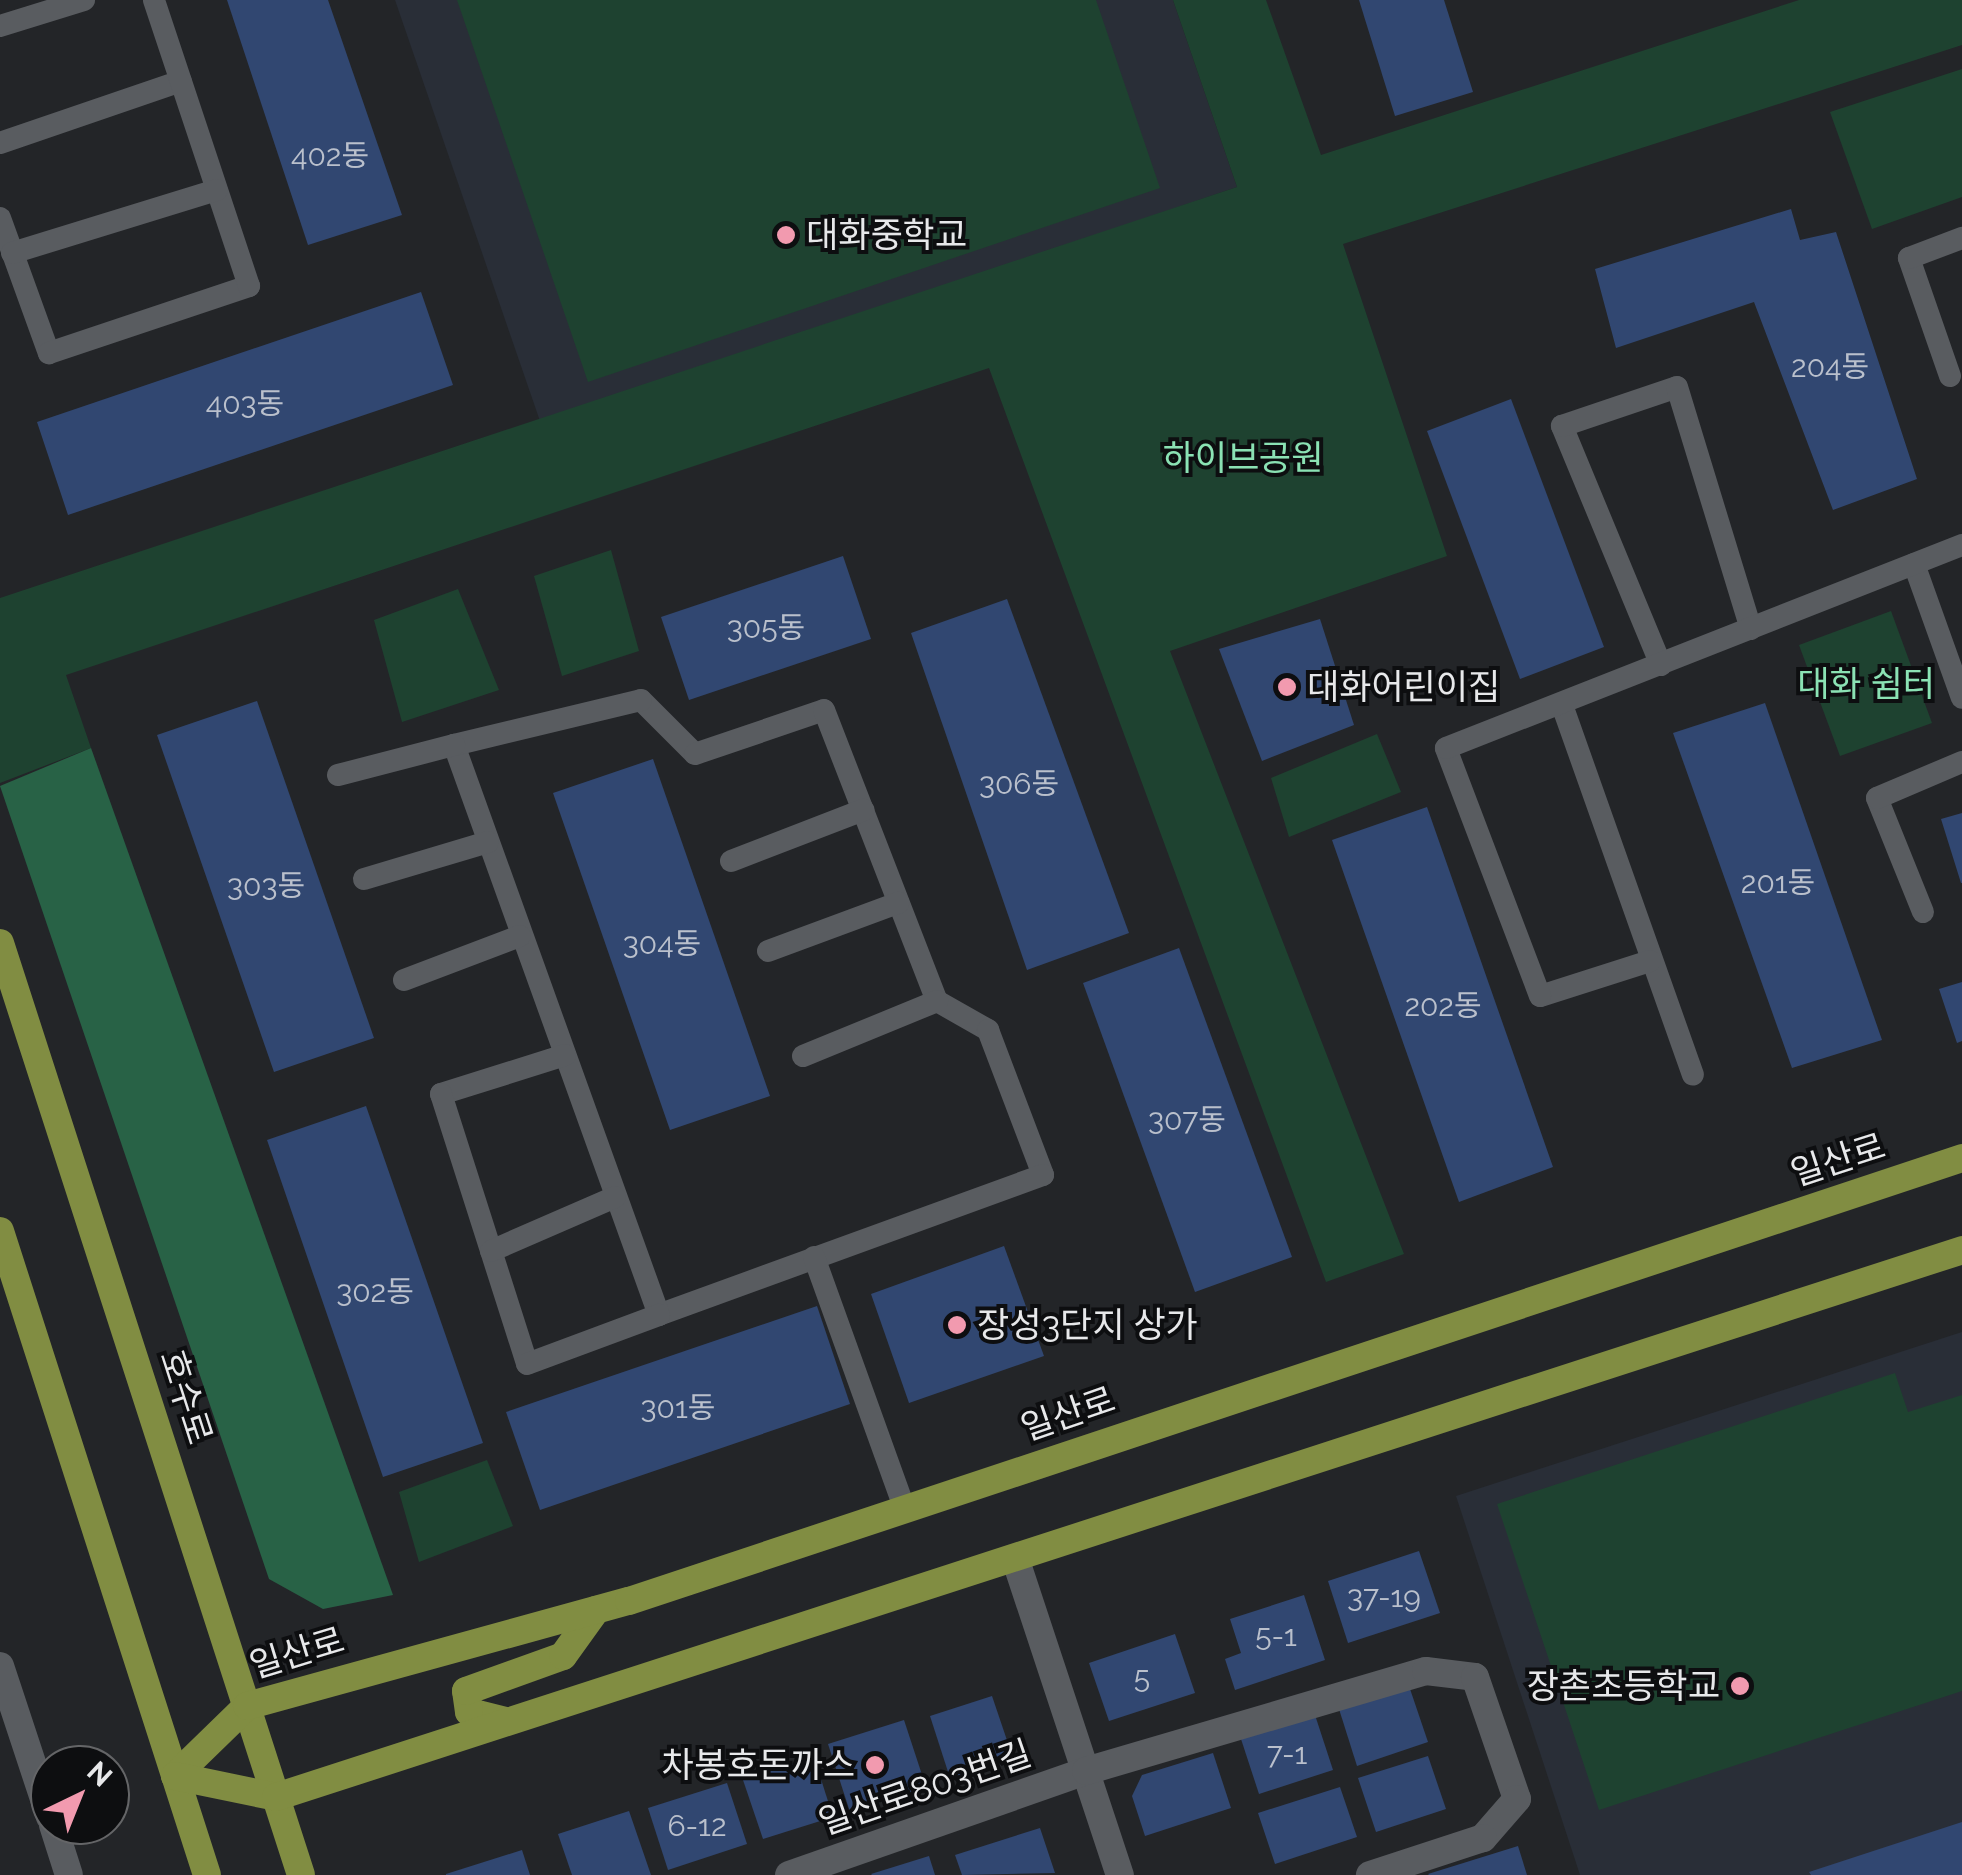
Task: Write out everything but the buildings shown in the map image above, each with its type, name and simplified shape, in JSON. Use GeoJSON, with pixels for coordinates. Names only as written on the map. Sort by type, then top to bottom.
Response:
{"type":"FeatureCollection","features":[{"type":"Feature","properties":{"kind":"main road","name":"호수로"},"geometry":{"type":"LineString","coordinates":[[0,943],[301,1875]]}},
{"type":"Feature","properties":{"kind":"main road","name":"일산로"},"geometry":{"type":"LineString","coordinates":[[175,1776],[246,1706],[596,1610],[1962,1158]]}},
{"type":"Feature","properties":{"kind":"main road"},"geometry":{"type":"LineString","coordinates":[[0,1231],[207,1875]]}},
{"type":"Feature","properties":{"kind":"main road"},"geometry":{"type":"LineString","coordinates":[[175,1776],[276,1797],[1962,1250]]}},
{"type":"Feature","properties":{"kind":"main road"},"geometry":{"type":"LineString","coordinates":[[513,1721],[470,1712],[466,1691],[564,1656],[596,1610]]}},
{"type":"Feature","properties":{"kind":"street","name":"일산로803번길"},"geometry":{"type":"LineString","coordinates":[[1015,1558],[1120,1875]]}},
{"type":"Feature","properties":{"kind":"street"},"geometry":{"type":"LineString","coordinates":[[0,1666],[30,1756]]}},
{"type":"Feature","properties":{"kind":"street"},"geometry":{"type":"LineString","coordinates":[[1086,1771],[1426,1670],[1475,1677],[1517,1799],[1483,1838],[1370,1875]]}},
{"type":"Feature","properties":{"kind":"street","name":"일산로803번길"},"geometry":{"type":"LineString","coordinates":[[789,1875],[830,1869],[1086,1771]]}},
{"type":"Feature","properties":{"kind":"street"},"geometry":{"type":"LineString","coordinates":[[60,1845],[70,1875]]}},
{"type":"Feature","properties":{"kind":"lane"},"geometry":{"type":"LineString","coordinates":[[0,26],[84,0]]}},
{"type":"Feature","properties":{"kind":"lane"},"geometry":{"type":"LineString","coordinates":[[0,218],[48,353],[248,286],[154,0]]}},
{"type":"Feature","properties":{"kind":"lane"},"geometry":{"type":"LineString","coordinates":[[0,143],[181,81]]}},
{"type":"Feature","properties":{"kind":"lane"},"geometry":{"type":"LineString","coordinates":[[12,253],[217,190]]}},
{"type":"Feature","properties":{"kind":"lane"},"geometry":{"type":"LineString","coordinates":[[1950,376],[1909,258],[1962,238]]}},
{"type":"Feature","properties":{"kind":"lane"},"geometry":{"type":"LineString","coordinates":[[1661,665],[1562,426],[1676,387],[1751,629]]}},
{"type":"Feature","properties":{"kind":"lane"},"geometry":{"type":"LineString","coordinates":[[1650,961],[1540,996],[1446,748],[1962,545]]}},
{"type":"Feature","properties":{"kind":"lane"},"geometry":{"type":"LineString","coordinates":[[1914,564],[1962,698]]}},
{"type":"Feature","properties":{"kind":"lane"},"geometry":{"type":"LineString","coordinates":[[338,775],[641,700],[695,754],[824,710],[938,1000],[988,1030],[1043,1175],[527,1364],[441,1094],[565,1055]]}},
{"type":"Feature","properties":{"kind":"lane"},"geometry":{"type":"LineString","coordinates":[[1562,705],[1692,1074]]}},
{"type":"Feature","properties":{"kind":"lane"},"geometry":{"type":"LineString","coordinates":[[454,745],[659,1315]]}},
{"type":"Feature","properties":{"kind":"lane"},"geometry":{"type":"LineString","coordinates":[[1923,912],[1878,798],[1962,762]]}},
{"type":"Feature","properties":{"kind":"lane"},"geometry":{"type":"LineString","coordinates":[[732,861],[863,810]]}},
{"type":"Feature","properties":{"kind":"lane"},"geometry":{"type":"LineString","coordinates":[[364,879],[488,842]]}},
{"type":"Feature","properties":{"kind":"lane"},"geometry":{"type":"LineString","coordinates":[[768,951],[898,902]]}},
{"type":"Feature","properties":{"kind":"lane"},"geometry":{"type":"LineString","coordinates":[[404,980],[520,936]]}},
{"type":"Feature","properties":{"kind":"lane"},"geometry":{"type":"LineString","coordinates":[[803,1056],[938,1000]]}},
{"type":"Feature","properties":{"kind":"lane"},"geometry":{"type":"LineString","coordinates":[[491,1252],[615,1197]]}},
{"type":"Feature","properties":{"kind":"lane"},"geometry":{"type":"LineString","coordinates":[[814,1257],[904,1507]]}},
{"type":"Feature","properties":{"kind":"shaded area","name":"대화중학교"},"geometry":{"type":"Polygon","coordinates":[[[395,0],[1173,0],[1237,187],[541,424],[395,0]]]}},
{"type":"Feature","properties":{"kind":"shaded area","name":"장촌초등학교"},"geometry":{"type":"Polygon","coordinates":[[[1962,1332],[1962,1875],[1580,1875],[1456,1496],[1962,1332]]]}},
{"type":"Feature","properties":{"kind":"green space","name":"대화중학교"},"geometry":{"type":"Polygon","coordinates":[[[457,0],[1096,0],[1160,188],[588,382],[457,0]]]}},
{"type":"Feature","properties":{"kind":"green space","name":"하이브공원"},"geometry":{"type":"Polygon","coordinates":[[[1173,0],[1266,0],[1321,155],[1799,0],[1962,0],[1962,45],[1343,244],[1447,556],[1170,651],[1404,1254],[1326,1282],[989,368],[66,675],[91,748],[0,783],[0,598],[1237,187],[1173,0]]]}},
{"type":"Feature","properties":{"kind":"green space"},"geometry":{"type":"Polygon","coordinates":[[[1962,69],[1962,197],[1872,229],[1830,112],[1962,69]]]}},
{"type":"Feature","properties":{"kind":"green space"},"geometry":{"type":"Polygon","coordinates":[[[611,550],[639,651],[562,676],[534,576],[611,550]]]}},
{"type":"Feature","properties":{"kind":"green space"},"geometry":{"type":"Polygon","coordinates":[[[458,589],[499,690],[402,722],[374,620],[458,589]]]}},
{"type":"Feature","properties":{"kind":"green space","name":"대화 쉼터"},"geometry":{"type":"Polygon","coordinates":[[[1891,611],[1932,723],[1840,756],[1799,645],[1891,611]]]}},
{"type":"Feature","properties":{"kind":"green space"},"geometry":{"type":"Polygon","coordinates":[[[1377,734],[1401,792],[1289,837],[1271,778],[1377,734]]]}},
{"type":"Feature","properties":{"kind":"green space"},"geometry":{"type":"Polygon","coordinates":[[[91,748],[393,1595],[323,1609],[269,1579],[0,786],[91,748]]]}},
{"type":"Feature","properties":{"kind":"green space","name":"장촌초등학교"},"geometry":{"type":"Polygon","coordinates":[[[1895,1373],[1908,1412],[1962,1395],[1962,1691],[1599,1810],[1497,1504],[1895,1373]]]}},
{"type":"Feature","properties":{"kind":"green space"},"geometry":{"type":"Polygon","coordinates":[[[487,1460],[513,1526],[419,1562],[399,1492],[487,1460]]]}},
{"type":"Feature","properties":{"kind":"place","name":"대화중학교"},"geometry":{"type":"Point","coordinates":[786,235]}},
{"type":"Feature","properties":{"kind":"place","name":"대화어린이집"},"geometry":{"type":"Point","coordinates":[1287,687]}},
{"type":"Feature","properties":{"kind":"place","name":"장성3단지 상가"},"geometry":{"type":"Point","coordinates":[957,1325]}},
{"type":"Feature","properties":{"kind":"place","name":"장촌초등학교"},"geometry":{"type":"Point","coordinates":[1740,1686]}},
{"type":"Feature","properties":{"kind":"place","name":"차봉호돈까스"},"geometry":{"type":"Point","coordinates":[875,1765]}}]}
